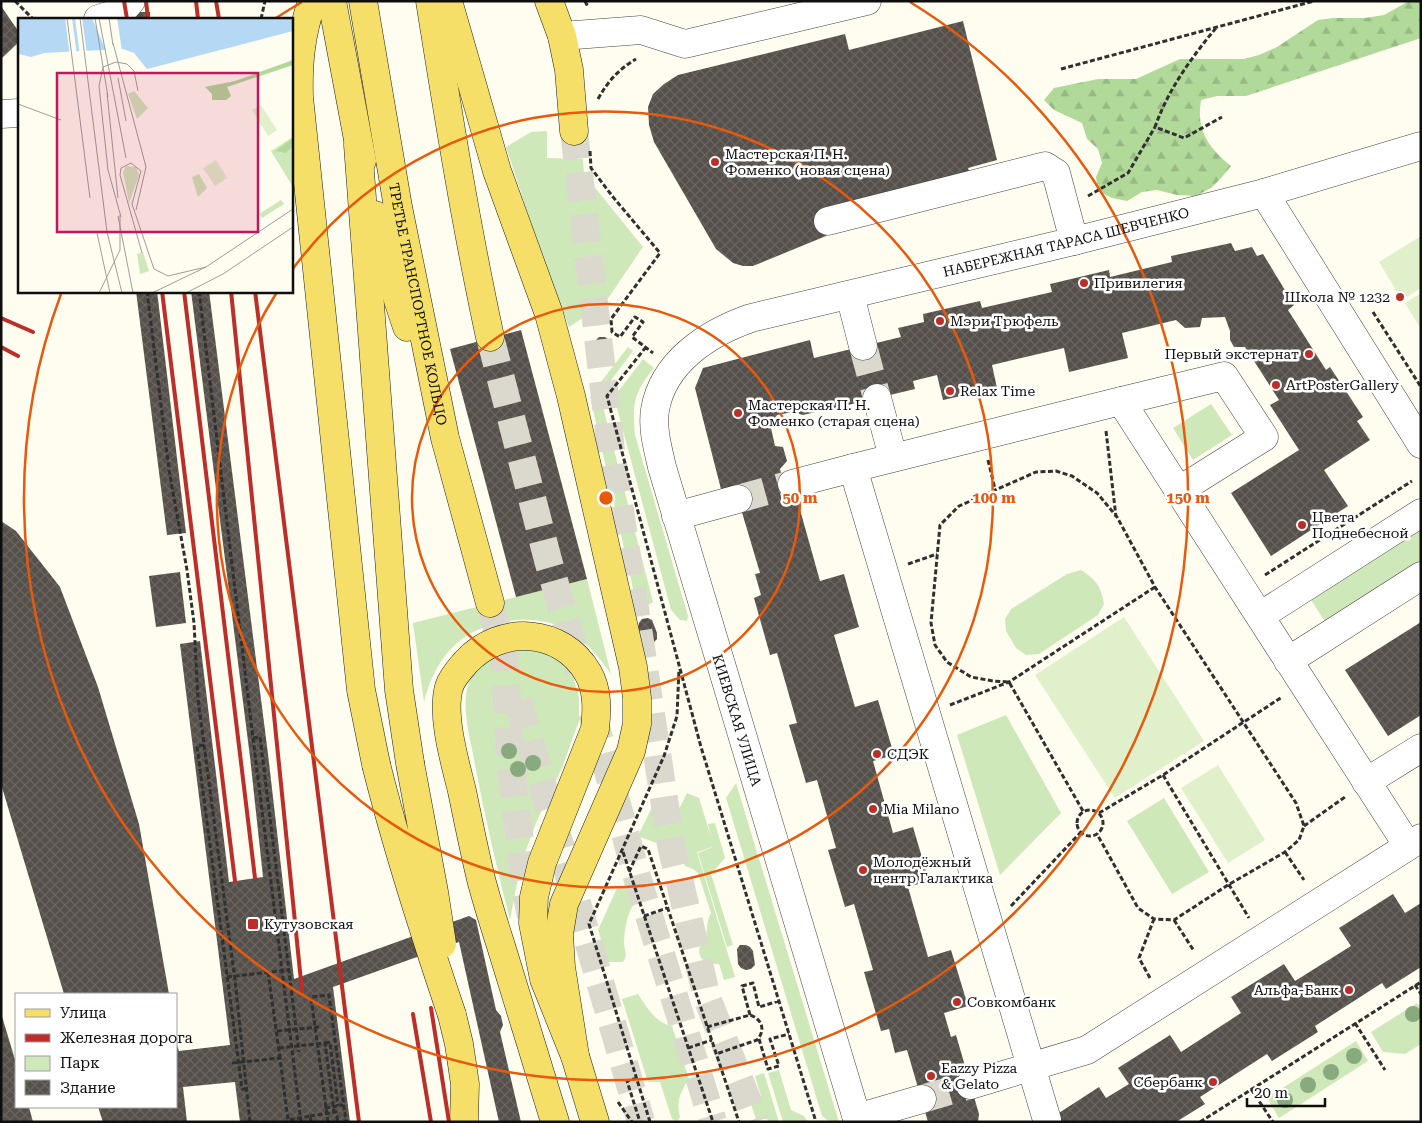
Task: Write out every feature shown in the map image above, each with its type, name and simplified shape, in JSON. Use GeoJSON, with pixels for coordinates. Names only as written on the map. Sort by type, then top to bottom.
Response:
{"type":"FeatureCollection","features":[{"type":"Feature","properties":{"kind":"main road"},"geometry":{"type":"LineString","coordinates":[[312,1],[303,28],[295,66],[361,690],[391,827],[452,1015],[459,1044],[465,1084],[464,1122]]}},
{"type":"Feature","properties":{"kind":"main road"},"geometry":{"type":"LineString","coordinates":[[332,1],[358,145],[398,300],[445,438]]}},
{"type":"Feature","properties":{"kind":"main road","name":"ТРЕТЬЕ ТРАНСПОРТНОЕ КОЛЬЦО"},"geometry":{"type":"LineString","coordinates":[[363,1],[386,140],[445,438],[490,603]]}},
{"type":"Feature","properties":{"kind":"main road"},"geometry":{"type":"LineString","coordinates":[[430,1],[450,130],[490,337]]}},
{"type":"Feature","properties":{"kind":"main road"},"geometry":{"type":"LineString","coordinates":[[448,1],[497,172],[548,314],[571,396],[633,667],[637,698],[637,724],[631,751],[564,904],[559,934],[575,1056]]}},
{"type":"Feature","properties":{"kind":"main road"},"geometry":{"type":"LineString","coordinates":[[549,1],[562,36],[582,140]]}},
{"type":"Feature","properties":{"kind":"main road"},"geometry":{"type":"LineString","coordinates":[[358,145],[398,680],[410,763],[434,892],[452,1015]]}},
{"type":"Feature","properties":{"kind":"main road"},"geometry":{"type":"LineString","coordinates":[[555,1122],[482,881],[456,764],[447,704],[450,686],[458,671],[476,652],[498,640],[522,635],[543,639],[562,646],[577,658],[589,674],[596,693],[597,711],[595,728],[542,863],[534,897],[533,923],[544,979],[575,1056],[595,1122]]}},
{"type":"Feature","properties":{"kind":"street"},"geometry":{"type":"LineString","coordinates":[[101,18],[121,12],[131,1]]}},
{"type":"Feature","properties":{"kind":"street"},"geometry":{"type":"LineString","coordinates":[[562,36],[641,30],[685,44],[867,1]]}},
{"type":"Feature","properties":{"kind":"street"},"geometry":{"type":"LineString","coordinates":[[1,114],[18,113]]}},
{"type":"Feature","properties":{"kind":"street","name":"НАБЕРЕЖНАЯ ТАРАСА ШЕВЧЕНКО"},"geometry":{"type":"LineString","coordinates":[[712,334],[751,318],[1074,241],[1264,193],[1421,146]]}},
{"type":"Feature","properties":{"kind":"street"},"geometry":{"type":"LineString","coordinates":[[828,221],[1045,166],[1056,173],[1074,241]]}},
{"type":"Feature","properties":{"kind":"street"},"geometry":{"type":"LineString","coordinates":[[1264,193],[1421,444]]}},
{"type":"Feature","properties":{"kind":"street"},"geometry":{"type":"LineString","coordinates":[[850,295],[863,346]]}},
{"type":"Feature","properties":{"kind":"street","name":"КИЕВСКАЯ УЛИЦА"},"geometry":{"type":"LineString","coordinates":[[712,334],[674,368],[658,394],[654,412],[655,436],[676,516],[857,1120]]}},
{"type":"Feature","properties":{"kind":"street"},"geometry":{"type":"LineString","coordinates":[[792,484],[892,457],[1224,376],[1264,437],[1178,491]]}},
{"type":"Feature","properties":{"kind":"street"},"geometry":{"type":"LineString","coordinates":[[877,398],[892,457]]}},
{"type":"Feature","properties":{"kind":"street"},"geometry":{"type":"LineString","coordinates":[[970,1085],[1087,1050],[1414,842],[1366,782],[1178,491],[1112,404]]}},
{"type":"Feature","properties":{"kind":"street"},"geometry":{"type":"LineString","coordinates":[[853,468],[1047,1120]]}},
{"type":"Feature","properties":{"kind":"street"},"geometry":{"type":"LineString","coordinates":[[676,516],[738,500]]}},
{"type":"Feature","properties":{"kind":"street"},"geometry":{"type":"LineString","coordinates":[[1260,616],[1421,513]]}},
{"type":"Feature","properties":{"kind":"street"},"geometry":{"type":"LineString","coordinates":[[1288,661],[1421,576]]}},
{"type":"Feature","properties":{"kind":"street"},"geometry":{"type":"LineString","coordinates":[[1366,782],[1421,748]]}},
{"type":"Feature","properties":{"kind":"street"},"geometry":{"type":"LineString","coordinates":[[857,1120],[922,1099]]}},
{"type":"Feature","properties":{"kind":"path"},"geometry":{"type":"LineString","coordinates":[[15,1],[32,18]]}},
{"type":"Feature","properties":{"kind":"path"},"geometry":{"type":"LineString","coordinates":[[261,18],[262,6],[265,1]]}},
{"type":"Feature","properties":{"kind":"path"},"geometry":{"type":"LineString","coordinates":[[1061,69],[1314,1]]}},
{"type":"Feature","properties":{"kind":"path"},"geometry":{"type":"LineString","coordinates":[[1065,209],[1128,173],[1155,127],[1161,109],[1191,57],[1216,28]]}},
{"type":"Feature","properties":{"kind":"path"},"geometry":{"type":"LineString","coordinates":[[596,103],[607,83],[623,66],[643,55]]}},
{"type":"Feature","properties":{"kind":"path"},"geometry":{"type":"LineString","coordinates":[[1155,127],[1184,138],[1222,117]]}},
{"type":"Feature","properties":{"kind":"path"},"geometry":{"type":"LineString","coordinates":[[582,140],[591,168],[660,253],[611,319],[612,332],[620,337],[635,317],[643,322],[632,336],[646,347],[607,396],[701,747],[816,1122]]}},
{"type":"Feature","properties":{"kind":"path"},"geometry":{"type":"LineString","coordinates":[[147,292],[169,470],[194,624],[198,699],[233,971],[250,1122]]}},
{"type":"Feature","properties":{"kind":"path"},"geometry":{"type":"LineString","coordinates":[[199,292],[252,738],[301,1122]]}},
{"type":"Feature","properties":{"kind":"path"},"geometry":{"type":"LineString","coordinates":[[1112,404],[1117,517]]}},
{"type":"Feature","properties":{"kind":"path"},"geometry":{"type":"LineString","coordinates":[[1009,682],[971,677],[947,662],[935,645],[931,623],[940,524],[959,506],[1036,472],[1056,470],[1072,476],[1097,493],[1117,517],[1155,587],[1296,803],[1304,826]]}},
{"type":"Feature","properties":{"kind":"path"},"geometry":{"type":"LineString","coordinates":[[1242,589],[1412,481]]}},
{"type":"Feature","properties":{"kind":"path"},"geometry":{"type":"LineString","coordinates":[[926,715],[1009,682],[1155,587]]}},
{"type":"Feature","properties":{"kind":"path"},"geometry":{"type":"LineString","coordinates":[[650,1122],[590,924],[664,756],[677,716],[679,665]]}},
{"type":"Feature","properties":{"kind":"path"},"geometry":{"type":"LineString","coordinates":[[1009,682],[1083,812]]}},
{"type":"Feature","properties":{"kind":"path"},"geometry":{"type":"LineString","coordinates":[[1099,813],[1103,824],[1101,830],[1097,834],[1086,835],[1081,832],[1077,821],[1083,812],[1089,810],[1099,813],[1163,775],[1303,684]]}},
{"type":"Feature","properties":{"kind":"path"},"geometry":{"type":"LineString","coordinates":[[252,738],[260,737],[299,1052]]}},
{"type":"Feature","properties":{"kind":"path"},"geometry":{"type":"LineString","coordinates":[[204,745],[198,746],[234,1034],[242,1089],[246,1089]]}},
{"type":"Feature","properties":{"kind":"path"},"geometry":{"type":"LineString","coordinates":[[1163,775],[1228,885],[1262,938]]}},
{"type":"Feature","properties":{"kind":"path"},"geometry":{"type":"LineString","coordinates":[[1097,834],[1138,908],[1154,919],[1174,920],[1228,885],[1285,852],[1299,840],[1304,826],[1366,782]]}},
{"type":"Feature","properties":{"kind":"path"},"geometry":{"type":"LineString","coordinates":[[990,928],[1081,832]]}},
{"type":"Feature","properties":{"kind":"path"},"geometry":{"type":"LineString","coordinates":[[629,872],[641,846],[648,849],[739,1122]]}},
{"type":"Feature","properties":{"kind":"path"},"geometry":{"type":"LineString","coordinates":[[622,851],[713,1122]]}},
{"type":"Feature","properties":{"kind":"path"},"geometry":{"type":"LineString","coordinates":[[1285,852],[1319,902]]}},
{"type":"Feature","properties":{"kind":"path"},"geometry":{"type":"LineString","coordinates":[[644,916],[668,908]]}},
{"type":"Feature","properties":{"kind":"path"},"geometry":{"type":"LineString","coordinates":[[1154,919],[1140,958],[1164,1001]]}},
{"type":"Feature","properties":{"kind":"path"},"geometry":{"type":"LineString","coordinates":[[1174,920],[1208,973]]}},
{"type":"Feature","properties":{"kind":"path"},"geometry":{"type":"LineString","coordinates":[[227,978],[288,970]]}},
{"type":"Feature","properties":{"kind":"path"},"geometry":{"type":"LineString","coordinates":[[268,972],[288,1120],[334,1112]]}},
{"type":"Feature","properties":{"kind":"path"},"geometry":{"type":"LineString","coordinates":[[1200,1122],[1421,982]]}},
{"type":"Feature","properties":{"kind":"path"},"geometry":{"type":"LineString","coordinates":[[750,1016],[742,986],[753,983],[759,1007],[779,1001]]}},
{"type":"Feature","properties":{"kind":"path"},"geometry":{"type":"LineString","coordinates":[[1415,985],[1421,994]]}},
{"type":"Feature","properties":{"kind":"path"},"geometry":{"type":"LineString","coordinates":[[329,1122],[325,1108],[311,997],[329,995],[346,1122]]}},
{"type":"Feature","properties":{"kind":"path"},"geometry":{"type":"LineString","coordinates":[[708,1027],[750,1016],[760,1021],[763,1031],[759,1039],[768,1070],[779,1066],[770,1039],[789,1034]]}},
{"type":"Feature","properties":{"kind":"path"},"geometry":{"type":"LineString","coordinates":[[1354,1023],[1385,1070]]}},
{"type":"Feature","properties":{"kind":"path"},"geometry":{"type":"LineString","coordinates":[[277,1032],[319,1027]]}},
{"type":"Feature","properties":{"kind":"path"},"geometry":{"type":"LineString","coordinates":[[716,1054],[759,1039]]}},
{"type":"Feature","properties":{"kind":"path"},"geometry":{"type":"LineString","coordinates":[[688,1048],[712,1040]]}},
{"type":"Feature","properties":{"kind":"path"},"geometry":{"type":"LineString","coordinates":[[279,1048],[330,1042],[338,1106]]}},
{"type":"Feature","properties":{"kind":"path"},"geometry":{"type":"LineString","coordinates":[[325,1043],[334,1112],[336,1112],[338,1122]]}},
{"type":"Feature","properties":{"kind":"path"},"geometry":{"type":"LineString","coordinates":[[232,1064],[280,1058]]}},
{"type":"Feature","properties":{"kind":"path"},"geometry":{"type":"LineString","coordinates":[[637,1078],[627,1081],[640,1122]]}},
{"type":"Feature","properties":{"kind":"path"},"geometry":{"type":"LineString","coordinates":[[1251,1089],[1272,1122]]}},
{"type":"Feature","properties":{"kind":"path"},"geometry":{"type":"LineString","coordinates":[[325,1108],[343,1105]]}},
{"type":"Feature","properties":{"kind":"path"},"geometry":{"type":"LineString","coordinates":[[329,1113],[329,1122]]}},
{"type":"Feature","properties":{"kind":"path"},"geometry":{"type":"LineString","coordinates":[[310,1116],[311,1122]]}},
{"type":"Feature","properties":{"kind":"green space"},"geometry":{"type":"Polygon","coordinates":[[[1409,1],[1421,1],[1421,38],[1246,96],[1217,96],[1201,100],[1200,120],[1202,129],[1210,145],[1231,166],[1211,188],[1196,196],[1177,195],[1157,190],[1142,192],[1127,201],[1112,198],[1098,191],[1096,177],[1102,163],[1098,149],[1087,139],[1082,123],[1054,110],[1044,100],[1054,88],[1098,79],[1136,79],[1180,59],[1244,59],[1259,55],[1277,47],[1318,20],[1365,18],[1384,15],[1409,1]]]}},
{"type":"Feature","properties":{"kind":"green space"},"geometry":{"type":"Polygon","coordinates":[[[547,131],[547,158],[583,159],[584,174],[643,247],[609,297],[592,312],[569,327],[533,229],[506,147],[531,132],[547,131]]]}},
{"type":"Feature","properties":{"kind":"green space"},"geometry":{"type":"Polygon","coordinates":[[[1421,236],[1421,288],[1402,300],[1379,262],[1421,236]]]}},
{"type":"Feature","properties":{"kind":"green space"},"geometry":{"type":"Polygon","coordinates":[[[1421,293],[1421,329],[1405,303],[1421,293]]]}},
{"type":"Feature","properties":{"kind":"green space"},"geometry":{"type":"Polygon","coordinates":[[[628,347],[633,351],[600,395],[653,602],[638,611],[590,396],[628,347]]]}},
{"type":"Feature","properties":{"kind":"green space"},"geometry":{"type":"Polygon","coordinates":[[[643,359],[654,368],[638,392],[634,406],[635,435],[688,616],[687,621],[680,620],[671,610],[614,397],[643,359]]]}},
{"type":"Feature","properties":{"kind":"green space"},"geometry":{"type":"Polygon","coordinates":[[[1211,404],[1232,435],[1193,460],[1173,428],[1211,404]]]}},
{"type":"Feature","properties":{"kind":"green space"},"geometry":{"type":"Polygon","coordinates":[[[1421,523],[1421,564],[1327,625],[1308,595],[1421,523]]]}},
{"type":"Feature","properties":{"kind":"green space"},"geometry":{"type":"Polygon","coordinates":[[[1081,570],[1095,581],[1101,593],[1104,604],[1098,615],[1039,654],[1026,655],[1016,648],[1006,631],[1005,619],[1011,609],[1067,574],[1081,570]]]}},
{"type":"Feature","properties":{"kind":"green space"},"geometry":{"type":"Polygon","coordinates":[[[587,579],[611,674],[595,654],[570,631],[551,623],[517,620],[483,628],[468,635],[456,644],[436,669],[424,702],[413,623],[587,579]]]}},
{"type":"Feature","properties":{"kind":"green space"},"geometry":{"type":"Polygon","coordinates":[[[1124,617],[1204,741],[1115,798],[1035,675],[1124,617]]]}},
{"type":"Feature","properties":{"kind":"green space"},"geometry":{"type":"Polygon","coordinates":[[[528,650],[547,654],[561,663],[573,677],[579,697],[579,721],[562,768],[536,823],[520,867],[510,920],[479,784],[467,724],[466,702],[469,682],[473,673],[485,661],[501,654],[528,650]]]}},
{"type":"Feature","properties":{"kind":"green space"},"geometry":{"type":"Polygon","coordinates":[[[1006,715],[1061,813],[1000,875],[957,735],[1006,715]]]}},
{"type":"Feature","properties":{"kind":"green space"},"geometry":{"type":"Polygon","coordinates":[[[1218,765],[1265,840],[1228,863],[1181,788],[1218,765]]]}},
{"type":"Feature","properties":{"kind":"green space"},"geometry":{"type":"Polygon","coordinates":[[[736,783],[839,1122],[830,1122],[822,1116],[726,798],[736,783]]]}},
{"type":"Feature","properties":{"kind":"green space"},"geometry":{"type":"Polygon","coordinates":[[[687,793],[699,798],[711,837],[708,824],[715,823],[725,858],[711,874],[733,945],[727,947],[698,853],[715,846],[697,852],[735,977],[724,980],[719,964],[707,962],[701,958],[699,951],[701,943],[706,936],[711,913],[698,873],[685,866],[681,859],[667,853],[656,843],[638,836],[655,801],[678,811],[687,793]]]}},
{"type":"Feature","properties":{"kind":"green space"},"geometry":{"type":"Polygon","coordinates":[[[1164,798],[1209,872],[1172,894],[1127,821],[1164,798]]]}},
{"type":"Feature","properties":{"kind":"green space"},"geometry":{"type":"Polygon","coordinates":[[[618,886],[625,886],[633,905],[625,931],[625,959],[623,962],[608,962],[598,930],[618,886]]]}},
{"type":"Feature","properties":{"kind":"green space"},"geometry":{"type":"Polygon","coordinates":[[[638,994],[648,1009],[661,1022],[672,1026],[689,1079],[680,1097],[678,1107],[680,1117],[677,1121],[672,1119],[660,1082],[648,1082],[622,999],[638,994]]]}},
{"type":"Feature","properties":{"kind":"green space"},"geometry":{"type":"Polygon","coordinates":[[[1417,1003],[1421,1008],[1421,1044],[1405,1054],[1383,1052],[1371,1032],[1417,1003]]]}},
{"type":"Feature","properties":{"kind":"green space"},"geometry":{"type":"Polygon","coordinates":[[[1356,1041],[1368,1061],[1279,1118],[1267,1098],[1356,1041]]]}},
{"type":"Feature","properties":{"kind":"green space"},"geometry":{"type":"Polygon","coordinates":[[[779,1070],[791,1110],[804,1116],[808,1122],[783,1122],[768,1073],[779,1070]]]}},
{"type":"Feature","properties":{"kind":"green space"},"geometry":{"type":"Polygon","coordinates":[[[764,1073],[779,1122],[756,1119],[750,1101],[761,1096],[755,1076],[764,1073]]]}},
{"type":"Feature","properties":{"kind":"building"},"geometry":{"type":"Polygon","coordinates":[[[1,6],[18,31],[18,43],[1,59],[1,6]]]}},
{"type":"Feature","properties":{"kind":"building"},"geometry":{"type":"Polygon","coordinates":[[[135,12],[150,12],[150,18],[135,18],[135,12]]]}},
{"type":"Feature","properties":{"kind":"building"},"geometry":{"type":"Polygon","coordinates":[[[963,21],[997,160],[968,168],[970,174],[831,230],[826,236],[753,266],[733,263],[716,249],[654,142],[649,125],[648,107],[653,94],[678,75],[845,34],[849,50],[963,21]]]}},
{"type":"Feature","properties":{"kind":"building"},"geometry":{"type":"Polygon","coordinates":[[[1231,243],[1235,251],[1252,247],[1257,256],[1263,254],[1294,305],[1288,310],[1326,370],[1330,367],[1363,417],[1357,421],[1370,440],[1324,470],[1348,506],[1271,556],[1231,493],[1299,450],[1270,405],[1279,400],[1245,347],[1234,347],[1230,340],[1230,331],[1225,317],[1202,318],[1200,327],[1185,328],[1176,320],[1122,333],[1128,358],[1069,372],[1064,348],[992,365],[997,388],[943,400],[937,375],[913,381],[915,389],[827,410],[826,405],[816,412],[803,415],[793,412],[777,415],[771,428],[775,446],[783,447],[787,461],[780,469],[782,477],[790,474],[820,581],[844,574],[859,627],[834,635],[855,707],[878,700],[894,755],[873,761],[893,833],[913,827],[929,881],[908,887],[928,957],[951,950],[968,1006],[944,1013],[951,1037],[956,1035],[979,1114],[978,1122],[928,1122],[907,1050],[895,1053],[889,1029],[881,1031],[864,972],[873,970],[854,904],[845,907],[828,850],[836,848],[817,780],[806,783],[789,725],[797,723],[777,653],[770,655],[754,598],[761,595],[755,574],[760,573],[738,499],[722,493],[695,388],[703,368],[810,340],[814,358],[901,337],[898,328],[924,322],[923,314],[980,301],[982,308],[1052,292],[1050,284],[1109,270],[1110,277],[1172,262],[1171,256],[1231,243]]]}},
{"type":"Feature","properties":{"kind":"building"},"geometry":{"type":"Polygon","coordinates":[[[136,292],[157,292],[186,533],[167,535],[136,292]]]}},
{"type":"Feature","properties":{"kind":"building"},"geometry":{"type":"Polygon","coordinates":[[[191,292],[209,292],[268,754],[294,979],[469,916],[476,920],[496,1010],[501,1016],[503,1025],[500,1032],[521,1122],[499,1122],[459,942],[333,987],[350,1122],[240,1122],[235,1082],[183,1087],[187,1122],[103,1122],[98,1108],[178,1108],[178,1048],[179,1051],[230,1045],[180,644],[200,641],[229,882],[263,877],[250,757],[191,292]]]}},
{"type":"Feature","properties":{"kind":"building"},"geometry":{"type":"Polygon","coordinates":[[[521,330],[587,579],[516,597],[450,349],[521,330]]]}},
{"type":"Feature","properties":{"kind":"building"},"geometry":{"type":"Polygon","coordinates":[[[599,337],[605,337],[611,345],[611,362],[607,365],[601,365],[595,357],[595,341],[599,337]]]}},
{"type":"Feature","properties":{"kind":"building"},"geometry":{"type":"Polygon","coordinates":[[[1,521],[16,531],[60,587],[98,687],[139,824],[169,993],[64,993],[1,784],[1,521]]]}},
{"type":"Feature","properties":{"kind":"building"},"geometry":{"type":"Polygon","coordinates":[[[180,572],[186,623],[156,627],[149,576],[180,572]]]}},
{"type":"Feature","properties":{"kind":"building"},"geometry":{"type":"Polygon","coordinates":[[[648,618],[652,620],[657,633],[657,639],[653,643],[648,644],[643,642],[638,628],[642,619],[648,618]]]}},
{"type":"Feature","properties":{"kind":"building"},"geometry":{"type":"Polygon","coordinates":[[[1421,622],[1421,715],[1388,736],[1345,670],[1421,622]]]}},
{"type":"Feature","properties":{"kind":"building"},"geometry":{"type":"Polygon","coordinates":[[[1393,894],[1405,913],[1421,903],[1421,967],[1386,989],[1382,983],[1315,1026],[1318,1032],[1272,1061],[1267,1054],[1200,1097],[1205,1104],[1176,1122],[1045,1122],[1099,1087],[1106,1098],[1129,1084],[1118,1068],[1170,1035],[1181,1052],[1241,1013],[1231,997],[1284,964],[1295,981],[1351,946],[1339,928],[1393,894]]]}},
{"type":"Feature","properties":{"kind":"building"},"geometry":{"type":"Polygon","coordinates":[[[740,945],[746,945],[753,951],[755,965],[751,969],[746,970],[738,964],[737,949],[740,945]]]}},
{"type":"Feature","properties":{"kind":"building"},"geometry":{"type":"Polygon","coordinates":[[[1,1013],[15,1060],[15,1108],[29,1108],[33,1122],[1,1122],[1,1013]]]}},
{"type":"Feature","properties":{"kind":"tunnel"},"geometry":{"type":"LineString","coordinates":[[574,131],[612,458],[671,845],[707,998],[756,1122]]}},
{"type":"Feature","properties":{"kind":"tunnel"},"geometry":{"type":"LineString","coordinates":[[490,337],[548,560],[580,671]]}},
{"type":"Feature","properties":{"kind":"tunnel"},"geometry":{"type":"LineString","coordinates":[[863,346],[877,398]]}},
{"type":"Feature","properties":{"kind":"tunnel"},"geometry":{"type":"LineString","coordinates":[[738,499],[792,484]]}},
{"type":"Feature","properties":{"kind":"tunnel"},"geometry":{"type":"LineString","coordinates":[[490,603],[504,654],[511,767],[526,892],[531,916]]}},
{"type":"Feature","properties":{"kind":"tunnel"},"geometry":{"type":"LineString","coordinates":[[518,701],[641,1122]]}},
{"type":"Feature","properties":{"kind":"tunnel"},"geometry":{"type":"LineString","coordinates":[[592,713],[637,877],[713,1122]]}},
{"type":"Feature","properties":{"kind":"tunnel"},"geometry":{"type":"LineString","coordinates":[[922,1099],[970,1085]]}},
{"type":"Feature","properties":{"kind":"railway"},"geometry":{"type":"LineString","coordinates":[[124,1],[127,18]]}},
{"type":"Feature","properties":{"kind":"railway"},"geometry":{"type":"LineString","coordinates":[[146,1],[148,18]]}},
{"type":"Feature","properties":{"kind":"railway"},"geometry":{"type":"LineString","coordinates":[[196,1],[198,18]]}},
{"type":"Feature","properties":{"kind":"railway"},"geometry":{"type":"LineString","coordinates":[[216,1],[219,18]]}},
{"type":"Feature","properties":{"kind":"railway"},"geometry":{"type":"LineString","coordinates":[[162,292],[235,881]]}},
{"type":"Feature","properties":{"kind":"railway"},"geometry":{"type":"LineString","coordinates":[[184,292],[255,878]]}},
{"type":"Feature","properties":{"kind":"railway"},"geometry":{"type":"LineString","coordinates":[[231,292],[302,991]]}},
{"type":"Feature","properties":{"kind":"railway"},"geometry":{"type":"LineString","coordinates":[[255,292],[359,1122]]}},
{"type":"Feature","properties":{"kind":"railway"},"geometry":{"type":"LineString","coordinates":[[1,318],[33,332]]}},
{"type":"Feature","properties":{"kind":"railway"},"geometry":{"type":"LineString","coordinates":[[1,347],[18,356]]}},
{"type":"Feature","properties":{"kind":"railway"},"geometry":{"type":"LineString","coordinates":[[431,1008],[449,1122]]}},
{"type":"Feature","properties":{"kind":"railway"},"geometry":{"type":"LineString","coordinates":[[413,1014],[431,1122]]}},
{"type":"Feature","properties":{"kind":"place","name":"Мастерская П. Н. Фоменко (новая сцена)"},"geometry":{"type":"Point","coordinates":[715,162]}},
{"type":"Feature","properties":{"kind":"place","name":"Привилегия"},"geometry":{"type":"Point","coordinates":[1084,283]}},
{"type":"Feature","properties":{"kind":"place","name":"Школа № 1232"},"geometry":{"type":"Point","coordinates":[1400,297]}},
{"type":"Feature","properties":{"kind":"place","name":"Мэри Трюфель"},"geometry":{"type":"Point","coordinates":[940,321]}},
{"type":"Feature","properties":{"kind":"place","name":"Первый экстернат"},"geometry":{"type":"Point","coordinates":[1309,354]}},
{"type":"Feature","properties":{"kind":"place","name":"ArtPosterGallery"},"geometry":{"type":"Point","coordinates":[1276,385]}},
{"type":"Feature","properties":{"kind":"place","name":"Relax Time"},"geometry":{"type":"Point","coordinates":[950,391]}},
{"type":"Feature","properties":{"kind":"place","name":"Мастерская П. Н. Фоменко (старая сцена)"},"geometry":{"type":"Point","coordinates":[738,413]}},
{"type":"Feature","properties":{"kind":"place","name":"Цвета Поднебесной"},"geometry":{"type":"Point","coordinates":[1302,525]}},
{"type":"Feature","properties":{"kind":"place","name":"СДЭК"},"geometry":{"type":"Point","coordinates":[877,754]}},
{"type":"Feature","properties":{"kind":"place","name":"Mia Milano"},"geometry":{"type":"Point","coordinates":[873,809]}},
{"type":"Feature","properties":{"kind":"place","name":"Молодёжный центр Галактика"},"geometry":{"type":"Point","coordinates":[863,870]}},
{"type":"Feature","properties":{"kind":"place","name":"Кутузовская"},"geometry":{"type":"Point","coordinates":[253,924]}},
{"type":"Feature","properties":{"kind":"place","name":"Альфа-Банк"},"geometry":{"type":"Point","coordinates":[1349,990]}},
{"type":"Feature","properties":{"kind":"place","name":"Совкомбанк"},"geometry":{"type":"Point","coordinates":[957,1002]}},
{"type":"Feature","properties":{"kind":"place","name":"Eazzy Pizza & Gelato"},"geometry":{"type":"Point","coordinates":[931,1076]}},
{"type":"Feature","properties":{"kind":"place","name":"Сбербанк"},"geometry":{"type":"Point","coordinates":[1213,1082]}}]}
